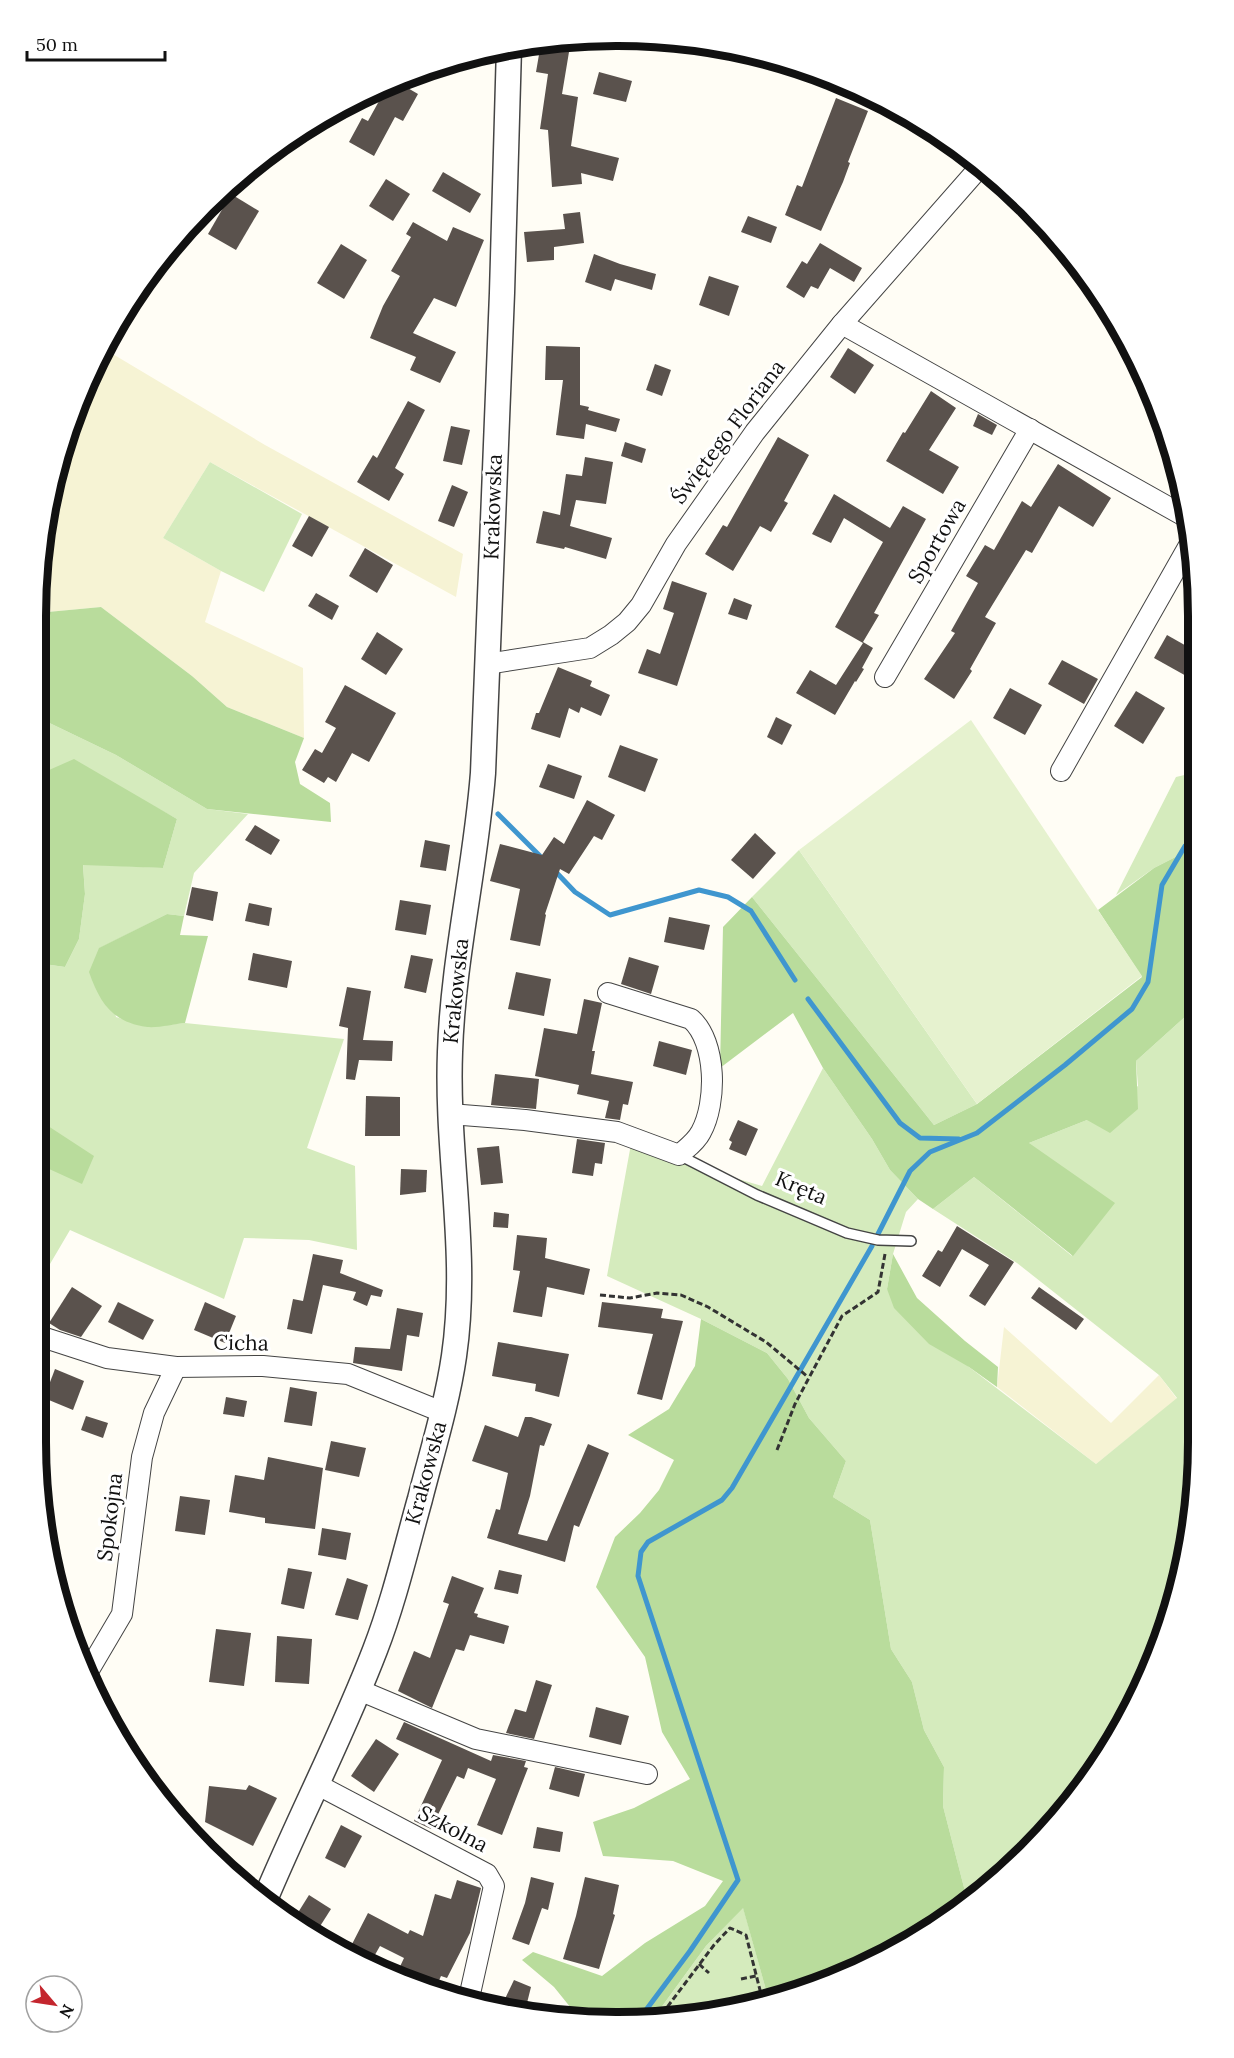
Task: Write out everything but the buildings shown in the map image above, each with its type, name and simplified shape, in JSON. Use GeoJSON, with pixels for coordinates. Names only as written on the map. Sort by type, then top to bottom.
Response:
{"type":"FeatureCollection","features":[{"type":"Feature","properties":{"kind":"street","name":"Krakowska"},"geometry":{"type":"LineString","coordinates":[[268,1892],[359,1690],[393,1598],[442,1412],[454,1356],[459,1301],[459,1237],[450,1114],[450,1051],[453,1005],[481,807],[502,293],[509,57]]}},
{"type":"Feature","properties":{"kind":"street","name":"Świętego Floriana"},"geometry":{"type":"LineString","coordinates":[[488,664],[590,648],[627,622],[641,605],[676,544],[755,432],[842,324],[975,173]]}},
{"type":"Feature","properties":{"kind":"street"},"geometry":{"type":"LineString","coordinates":[[842,324],[1178,513]]}},
{"type":"Feature","properties":{"kind":"street","name":"Sportowa"},"geometry":{"type":"LineString","coordinates":[[885,677],[1030,429]]}},
{"type":"Feature","properties":{"kind":"street"},"geometry":{"type":"LineString","coordinates":[[1061,771],[1184,554]]}},
{"type":"Feature","properties":{"kind":"street"},"geometry":{"type":"LineString","coordinates":[[608,993],[691,1018],[700,1027],[711,1059],[712,1074],[707,1114],[701,1131],[693,1143],[678,1155]]}},
{"type":"Feature","properties":{"kind":"street","name":"Kręta"},"geometry":{"type":"LineString","coordinates":[[450,1114],[525,1120],[617,1132],[678,1155]]}},
{"type":"Feature","properties":{"kind":"street","name":"Cicha"},"geometry":{"type":"LineString","coordinates":[[46,1338],[107,1358],[176,1367],[263,1366],[348,1374],[442,1412]]}},
{"type":"Feature","properties":{"kind":"street","name":"Spokojna"},"geometry":{"type":"LineString","coordinates":[[92,1664],[122,1614],[142,1457],[154,1413],[176,1367]]}},
{"type":"Feature","properties":{"kind":"street"},"geometry":{"type":"LineString","coordinates":[[359,1690],[476,1739],[646,1774]]}},
{"type":"Feature","properties":{"kind":"street","name":"Szkolna"},"geometry":{"type":"LineString","coordinates":[[316,1784],[486,1874],[494,1886],[470,1992]]}},
{"type":"Feature","properties":{"kind":"lane","name":"Kręta"},"geometry":{"type":"LineString","coordinates":[[678,1155],[757,1195],[847,1233],[861,1238],[911,1241]]}},
{"type":"Feature","properties":{"kind":"path"},"geometry":{"type":"LineString","coordinates":[[777,1450],[779,1440],[808,1377],[842,1316],[878,1292],[887,1241]]}},
{"type":"Feature","properties":{"kind":"path"},"geometry":{"type":"LineString","coordinates":[[600,1295],[630,1298],[657,1293],[681,1295],[708,1307],[766,1342],[808,1377]]}},
{"type":"Feature","properties":{"kind":"path"},"geometry":{"type":"LineString","coordinates":[[667,2008],[699,1964],[730,1928],[746,1935],[761,1993]]}},
{"type":"Feature","properties":{"kind":"path"},"geometry":{"type":"LineString","coordinates":[[699,1964],[709,1973]]}},
{"type":"Feature","properties":{"kind":"path"},"geometry":{"type":"LineString","coordinates":[[741,1980],[756,1976]]}},
{"type":"Feature","properties":{"kind":"shaded area"},"geometry":{"type":"Polygon","coordinates":[[[111,353],[265,445],[463,554],[456,597],[210,462],[163,538],[221,571],[205,622],[303,668],[304,738],[227,707],[192,676],[101,607],[46,612],[51,543],[66,469],[90,399],[111,353]]]}},
{"type":"Feature","properties":{"kind":"shaded area"},"geometry":{"type":"Polygon","coordinates":[[[1004,1327],[1111,1423],[1159,1375],[1177,1399],[1096,1464],[997,1387],[1004,1327]]]}},
{"type":"Feature","properties":{"kind":"green space"},"geometry":{"type":"Polygon","coordinates":[[[210,462],[302,514],[264,592],[163,538],[210,462]]]}},
{"type":"Feature","properties":{"kind":"green space"},"geometry":{"type":"Polygon","coordinates":[[[101,607],[192,676],[227,707],[304,738],[295,762],[300,784],[330,803],[331,822],[207,809],[116,755],[46,721],[46,612],[101,607]]]}},
{"type":"Feature","properties":{"kind":"green space"},"geometry":{"type":"Polygon","coordinates":[[[971,720],[1142,976],[977,1104],[799,850],[971,720]]]}},
{"type":"Feature","properties":{"kind":"green space"},"geometry":{"type":"Polygon","coordinates":[[[46,721],[116,755],[207,809],[248,814],[194,873],[184,916],[167,914],[100,948],[116,1017],[148,1027],[185,1023],[344,1039],[307,1148],[355,1166],[357,1250],[309,1240],[244,1238],[224,1299],[70,1230],[50,1264],[46,1262],[46,964],[65,967],[79,939],[85,894],[83,864],[163,868],[177,819],[130,793],[46,775],[46,721]]]}},
{"type":"Feature","properties":{"kind":"green space"},"geometry":{"type":"Polygon","coordinates":[[[74,759],[177,819],[163,868],[83,865],[85,894],[79,939],[65,967],[46,964],[46,771],[74,759]]]}},
{"type":"Feature","properties":{"kind":"green space"},"geometry":{"type":"Polygon","coordinates":[[[1188,774],[1188,851],[1154,868],[1116,895],[1176,777],[1188,774]]]}},
{"type":"Feature","properties":{"kind":"green space"},"geometry":{"type":"Polygon","coordinates":[[[799,850],[977,1104],[934,1125],[752,897],[799,850]]]}},
{"type":"Feature","properties":{"kind":"green space"},"geometry":{"type":"Polygon","coordinates":[[[1188,851],[1188,1014],[1136,1061],[1138,1109],[1110,1133],[1087,1120],[1029,1143],[1115,1203],[1073,1256],[974,1177],[933,1209],[918,1199],[890,1170],[872,1139],[823,1068],[793,1013],[720,1068],[723,927],[752,897],[934,1125],[977,1104],[1142,977],[1098,910],[1154,868],[1188,851]]]}},
{"type":"Feature","properties":{"kind":"green space"},"geometry":{"type":"Polygon","coordinates":[[[167,914],[184,916],[180,935],[208,936],[185,1023],[147,1027],[125,1021],[116,1016],[103,1002],[89,972],[99,948],[167,914]]]}},
{"type":"Feature","properties":{"kind":"green space"},"geometry":{"type":"Polygon","coordinates":[[[1188,1014],[1188,1441],[1183,1515],[1177,1552],[1168,1589],[1144,1659],[1111,1726],[1070,1788],[1046,1817],[993,1870],[965,1893],[943,1806],[944,1767],[924,1730],[912,1682],[891,1649],[870,1520],[833,1497],[846,1461],[809,1418],[788,1379],[767,1353],[701,1319],[607,1276],[631,1144],[687,1164],[762,1186],[823,1068],[872,1139],[890,1170],[918,1199],[906,1212],[893,1254],[887,1289],[969,1367],[1096,1464],[1177,1398],[1159,1375],[1017,1263],[933,1209],[974,1177],[1072,1256],[1029,1143],[1087,1120],[1138,1086],[1136,1061],[1188,1014]]]}},
{"type":"Feature","properties":{"kind":"green space"},"geometry":{"type":"Polygon","coordinates":[[[46,1125],[94,1156],[82,1184],[46,1168],[46,1125]]]}},
{"type":"Feature","properties":{"kind":"green space"},"geometry":{"type":"Polygon","coordinates":[[[893,1254],[917,1298],[998,1367],[997,1387],[969,1367],[929,1344],[894,1308],[887,1289],[893,1254]]]}},
{"type":"Feature","properties":{"kind":"green space"},"geometry":{"type":"Polygon","coordinates":[[[701,1319],[767,1353],[788,1379],[809,1418],[846,1461],[833,1497],[870,1520],[891,1649],[912,1682],[924,1730],[944,1767],[943,1806],[965,1893],[902,1935],[869,1953],[835,1968],[766,1992],[743,1908],[706,1946],[660,2010],[617,2012],[572,2009],[554,1987],[522,1960],[533,1952],[602,1976],[645,1943],[705,1906],[723,1881],[673,1861],[603,1856],[593,1822],[634,1808],[690,1779],[662,1732],[645,1657],[596,1587],[615,1537],[640,1513],[659,1490],[674,1460],[628,1435],[669,1409],[695,1366],[701,1319]]]}},
{"type":"Feature","properties":{"kind":"green space"},"geometry":{"type":"Polygon","coordinates":[[[743,1907],[766,1992],[728,2001],[660,2010],[706,1946],[743,1907]]]}},
{"type":"Feature","properties":{"kind":"waterway"},"geometry":{"type":"LineString","coordinates":[[498,814],[541,857]]}},
{"type":"Feature","properties":{"kind":"waterway"},"geometry":{"type":"LineString","coordinates":[[878,1234],[910,1171],[930,1152],[977,1133],[1065,1065],[1132,1009],[1148,982],[1162,885],[1188,844]]}},
{"type":"Feature","properties":{"kind":"waterway"},"geometry":{"type":"LineString","coordinates":[[554,870],[575,892],[610,915],[699,890],[728,897],[751,911],[795,980]]}},
{"type":"Feature","properties":{"kind":"waterway"},"geometry":{"type":"LineString","coordinates":[[808,999],[900,1123],[920,1138],[959,1139]]}},
{"type":"Feature","properties":{"kind":"waterway"},"geometry":{"type":"LineString","coordinates":[[646,2010],[690,1951],[738,1880],[638,1576],[641,1552],[648,1542],[722,1500],[732,1488],[872,1246]]}}]}
